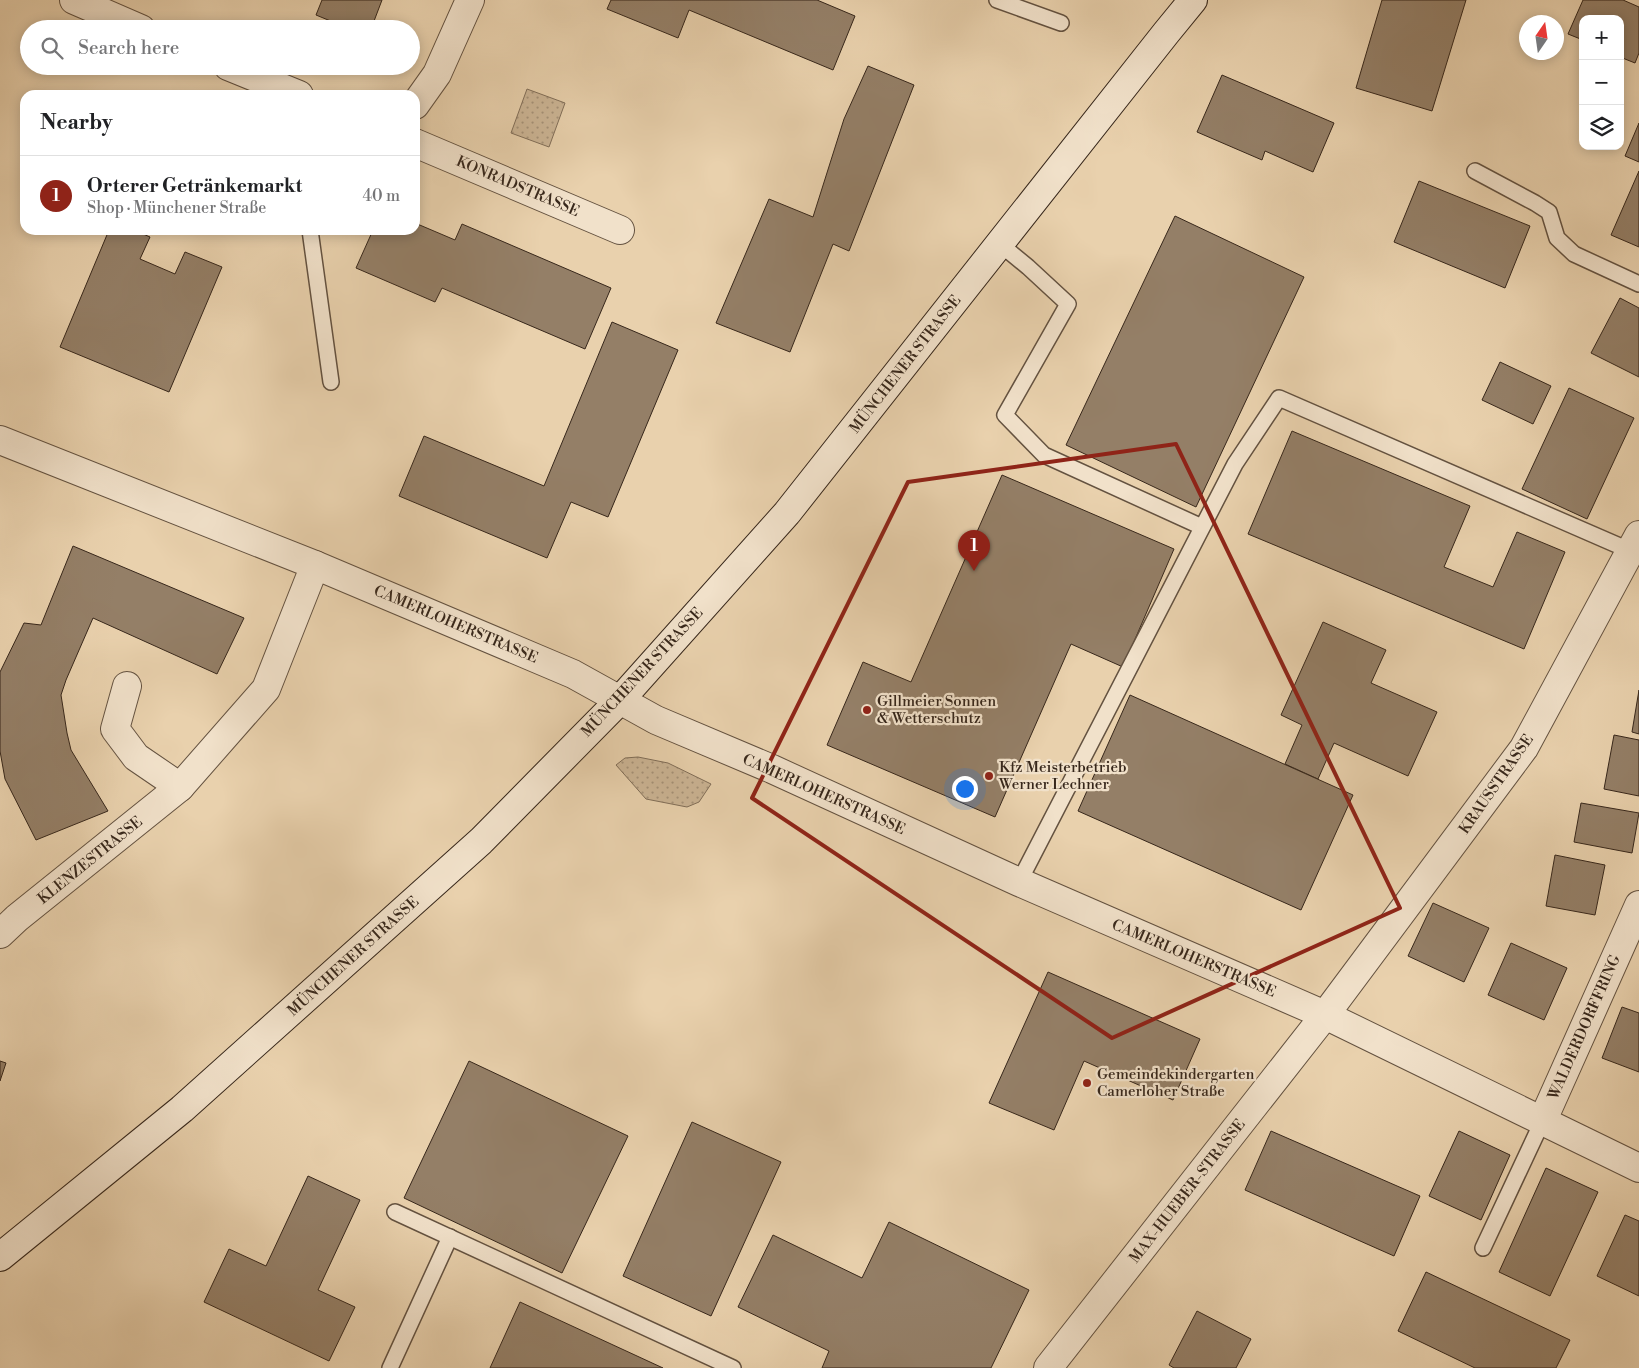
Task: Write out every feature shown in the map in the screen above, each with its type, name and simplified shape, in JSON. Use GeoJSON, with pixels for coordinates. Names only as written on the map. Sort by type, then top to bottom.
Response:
{"type":"FeatureCollection","features":[{"type":"Feature","properties":{"kind":"street"},"geometry":{"type":"LineString","coordinates":[[74,0],[120,20]]}},
{"type":"Feature","properties":{"kind":"street"},"geometry":{"type":"LineString","coordinates":[[420,97],[437,74],[470,0]]}},
{"type":"Feature","properties":{"kind":"street","name":"MÜNCHENER STRASSE"},"geometry":{"type":"LineString","coordinates":[[0,1257],[182,1110],[416,900],[481,841],[620,700],[788,513],[1193,0]]}},
{"type":"Feature","properties":{"kind":"street"},"geometry":{"type":"LineString","coordinates":[[249,75],[285,90]]}},
{"type":"Feature","properties":{"kind":"street","name":"KONRADSTRASSE"},"geometry":{"type":"LineString","coordinates":[[420,145],[620,230]]}},
{"type":"Feature","properties":{"kind":"street","name":"CAMERLOHERSTRASSE"},"geometry":{"type":"LineString","coordinates":[[0,440],[315,565],[573,674],[656,720],[772,769],[1020,882],[1325,1015],[1639,1168]]}},
{"type":"Feature","properties":{"kind":"street","name":"KRAUSSTRASSE"},"geometry":{"type":"LineString","coordinates":[[1325,1015],[1524,748],[1635,543]]}},
{"type":"Feature","properties":{"kind":"street","name":"KLENZESTRASSE"},"geometry":{"type":"LineString","coordinates":[[0,934],[17,918],[180,787],[266,689],[315,565]]}},
{"type":"Feature","properties":{"kind":"street"},"geometry":{"type":"LineString","coordinates":[[126,686],[115,729],[136,757],[180,787]]}},
{"type":"Feature","properties":{"kind":"street","name":"WALDERDORFFRING"},"geometry":{"type":"LineString","coordinates":[[1542,1122],[1639,905]]}},
{"type":"Feature","properties":{"kind":"street","name":"MAX-HUEBER-STRASSE"},"geometry":{"type":"LineString","coordinates":[[1048,1368],[1325,1015]]}},
{"type":"Feature","properties":{"kind":"lane"},"geometry":{"type":"LineString","coordinates":[[997,0],[1062,23]]}},
{"type":"Feature","properties":{"kind":"lane"},"geometry":{"type":"LineString","coordinates":[[1476,171],[1550,212],[1557,238],[1574,254],[1639,284]]}},
{"type":"Feature","properties":{"kind":"lane"},"geometry":{"type":"LineString","coordinates":[[311,235],[331,382]]}},
{"type":"Feature","properties":{"kind":"lane"},"geometry":{"type":"LineString","coordinates":[[1000,244],[1068,304],[1004,415],[1044,455],[1202,527]]}},
{"type":"Feature","properties":{"kind":"lane"},"geometry":{"type":"LineString","coordinates":[[1020,882],[1235,464],[1279,398],[1635,543]]}},
{"type":"Feature","properties":{"kind":"lane"},"geometry":{"type":"LineString","coordinates":[[1483,1248],[1542,1122]]}},
{"type":"Feature","properties":{"kind":"lane"},"geometry":{"type":"LineString","coordinates":[[395,1212],[733,1368]]}},
{"type":"Feature","properties":{"kind":"lane"},"geometry":{"type":"LineString","coordinates":[[390,1368],[450,1238]]}},
{"type":"Feature","properties":{"kind":"highlighted area"},"geometry":{"type":"Polygon","coordinates":[[[1176,444],[1400,908],[1112,1038],[752,798],[908,482],[1176,444]]]}},
{"type":"Feature","properties":{"kind":"shaded area"},"geometry":{"type":"Polygon","coordinates":[[[527,89],[565,103],[549,147],[511,133],[527,89]]]}},
{"type":"Feature","properties":{"kind":"shaded area"},"geometry":{"type":"Polygon","coordinates":[[[638,757],[668,763],[711,784],[699,802],[687,807],[646,799],[616,765],[625,758],[638,757]]]}},
{"type":"Feature","properties":{"kind":"building"},"geometry":{"type":"Polygon","coordinates":[[[322,0],[382,0],[374,20],[328,20],[316,15],[322,0]]]}},
{"type":"Feature","properties":{"kind":"building"},"geometry":{"type":"Polygon","coordinates":[[[611,0],[817,0],[855,16],[833,70],[689,10],[678,38],[607,9],[611,0]]]}},
{"type":"Feature","properties":{"kind":"building"},"geometry":{"type":"Polygon","coordinates":[[[1382,0],[1466,0],[1432,111],[1356,88],[1382,0]]]}},
{"type":"Feature","properties":{"kind":"building"},"geometry":{"type":"Polygon","coordinates":[[[1583,0],[1623,0],[1639,7],[1639,53],[1635,63],[1624,59],[1624,15],[1579,15],[1579,38],[1568,34],[1583,0]]]}},
{"type":"Feature","properties":{"kind":"building"},"geometry":{"type":"Polygon","coordinates":[[[868,66],[914,85],[849,251],[833,244],[790,352],[716,323],[769,199],[813,217],[844,119],[868,66]]]}},
{"type":"Feature","properties":{"kind":"building"},"geometry":{"type":"Polygon","coordinates":[[[1222,75],[1334,123],[1313,172],[1265,151],[1262,160],[1197,132],[1222,75]]]}},
{"type":"Feature","properties":{"kind":"building"},"geometry":{"type":"Polygon","coordinates":[[[1639,123],[1639,162],[1625,156],[1639,123]]]}},
{"type":"Feature","properties":{"kind":"building"},"geometry":{"type":"Polygon","coordinates":[[[1639,171],[1639,247],[1611,235],[1639,171]]]}},
{"type":"Feature","properties":{"kind":"building"},"geometry":{"type":"Polygon","coordinates":[[[1419,181],[1530,226],[1505,288],[1394,242],[1419,181]]]}},
{"type":"Feature","properties":{"kind":"building"},"geometry":{"type":"Polygon","coordinates":[[[1175,216],[1304,277],[1196,507],[1066,445],[1175,216]]]}},
{"type":"Feature","properties":{"kind":"building"},"geometry":{"type":"Polygon","coordinates":[[[462,224],[611,288],[585,349],[442,288],[435,302],[356,268],[371,235],[420,235],[420,225],[455,240],[462,224]]]}},
{"type":"Feature","properties":{"kind":"building"},"geometry":{"type":"Polygon","coordinates":[[[107,235],[145,235],[150,237],[140,259],[175,274],[185,252],[222,267],[169,392],[60,347],[107,235]]]}},
{"type":"Feature","properties":{"kind":"building"},"geometry":{"type":"Polygon","coordinates":[[[1620,298],[1639,308],[1639,377],[1591,353],[1620,298]]]}},
{"type":"Feature","properties":{"kind":"building"},"geometry":{"type":"Polygon","coordinates":[[[612,322],[678,350],[608,517],[571,502],[547,558],[399,496],[424,436],[544,486],[612,322]]]}},
{"type":"Feature","properties":{"kind":"building"},"geometry":{"type":"Polygon","coordinates":[[[1500,362],[1551,386],[1533,424],[1482,400],[1500,362]]]}},
{"type":"Feature","properties":{"kind":"building"},"geometry":{"type":"Polygon","coordinates":[[[1569,388],[1634,418],[1587,519],[1522,489],[1569,388]]]}},
{"type":"Feature","properties":{"kind":"building"},"geometry":{"type":"Polygon","coordinates":[[[1292,431],[1470,506],[1444,567],[1493,587],[1517,532],[1565,552],[1524,649],[1248,534],[1292,431]]]}},
{"type":"Feature","properties":{"kind":"building"},"geometry":{"type":"Polygon","coordinates":[[[1002,475],[1174,549],[1123,667],[1071,644],[995,817],[827,745],[863,662],[911,682],[1002,475]]]}},
{"type":"Feature","properties":{"kind":"building"},"geometry":{"type":"Polygon","coordinates":[[[73,546],[244,618],[217,674],[93,618],[61,695],[71,750],[108,811],[36,840],[5,779],[0,751],[0,672],[24,623],[41,625],[73,546]]]}},
{"type":"Feature","properties":{"kind":"building"},"geometry":{"type":"Polygon","coordinates":[[[1323,622],[1386,650],[1371,683],[1437,712],[1408,776],[1334,743],[1318,779],[1285,764],[1302,725],[1281,715],[1323,622]]]}},
{"type":"Feature","properties":{"kind":"building"},"geometry":{"type":"Polygon","coordinates":[[[1639,690],[1639,734],[1632,732],[1639,690]]]}},
{"type":"Feature","properties":{"kind":"building"},"geometry":{"type":"Polygon","coordinates":[[[1130,695],[1353,795],[1301,910],[1078,811],[1130,695]]]}},
{"type":"Feature","properties":{"kind":"building"},"geometry":{"type":"Polygon","coordinates":[[[1614,735],[1639,740],[1639,796],[1604,789],[1614,735]]]}},
{"type":"Feature","properties":{"kind":"building"},"geometry":{"type":"Polygon","coordinates":[[[1581,803],[1639,813],[1632,853],[1574,842],[1581,803]]]}},
{"type":"Feature","properties":{"kind":"building"},"geometry":{"type":"Polygon","coordinates":[[[1555,855],[1605,865],[1595,915],[1546,906],[1555,855]]]}},
{"type":"Feature","properties":{"kind":"building"},"geometry":{"type":"Polygon","coordinates":[[[1433,903],[1489,928],[1464,982],[1408,956],[1433,903]]]}},
{"type":"Feature","properties":{"kind":"building"},"geometry":{"type":"Polygon","coordinates":[[[1511,943],[1567,968],[1544,1020],[1488,995],[1511,943]]]}},
{"type":"Feature","properties":{"kind":"building"},"geometry":{"type":"Polygon","coordinates":[[[1048,972],[1200,1039],[1173,1100],[1084,1061],[1054,1130],[989,1103],[1048,972]]]}},
{"type":"Feature","properties":{"kind":"building"},"geometry":{"type":"Polygon","coordinates":[[[1622,1007],[1639,1013],[1639,1072],[1602,1058],[1622,1007]]]}},
{"type":"Feature","properties":{"kind":"building"},"geometry":{"type":"Polygon","coordinates":[[[0,1061],[6,1063],[0,1081],[0,1061]]]}},
{"type":"Feature","properties":{"kind":"building"},"geometry":{"type":"Polygon","coordinates":[[[469,1061],[628,1136],[562,1273],[404,1198],[469,1061]]]}},
{"type":"Feature","properties":{"kind":"building"},"geometry":{"type":"Polygon","coordinates":[[[692,1122],[781,1162],[711,1316],[623,1276],[692,1122]]]}},
{"type":"Feature","properties":{"kind":"building"},"geometry":{"type":"Polygon","coordinates":[[[1271,1131],[1420,1196],[1394,1256],[1245,1190],[1271,1131]]]}},
{"type":"Feature","properties":{"kind":"building"},"geometry":{"type":"Polygon","coordinates":[[[1459,1131],[1510,1155],[1481,1220],[1429,1196],[1459,1131]]]}},
{"type":"Feature","properties":{"kind":"building"},"geometry":{"type":"Polygon","coordinates":[[[1546,1168],[1598,1192],[1550,1296],[1499,1272],[1546,1168]]]}},
{"type":"Feature","properties":{"kind":"building"},"geometry":{"type":"Polygon","coordinates":[[[308,1176],[360,1200],[318,1290],[355,1307],[329,1361],[204,1302],[229,1249],[266,1266],[308,1176]]]}},
{"type":"Feature","properties":{"kind":"building"},"geometry":{"type":"Polygon","coordinates":[[[1625,1215],[1639,1221],[1639,1296],[1597,1276],[1625,1215]]]}},
{"type":"Feature","properties":{"kind":"building"},"geometry":{"type":"Polygon","coordinates":[[[889,1222],[1029,1290],[991,1368],[822,1368],[829,1351],[738,1307],[773,1235],[862,1278],[889,1222]]]}},
{"type":"Feature","properties":{"kind":"building"},"geometry":{"type":"Polygon","coordinates":[[[1426,1272],[1570,1340],[1556,1368],[1475,1368],[1398,1331],[1426,1272]]]}},
{"type":"Feature","properties":{"kind":"building"},"geometry":{"type":"Polygon","coordinates":[[[520,1302],[663,1368],[490,1368],[520,1302]]]}},
{"type":"Feature","properties":{"kind":"building"},"geometry":{"type":"Polygon","coordinates":[[[1197,1311],[1251,1339],[1236,1368],[1174,1368],[1169,1365],[1197,1311]]]}},
{"type":"Feature","properties":{"kind":"place","name":"Orterer Getränkemarkt"},"geometry":{"type":"Point","coordinates":[974,571]}},
{"type":"Feature","properties":{"kind":"place","name":"Gillmeier Sonnen & Wetterschutz"},"geometry":{"type":"Point","coordinates":[867,710]}},
{"type":"Feature","properties":{"kind":"place","name":"Kfz Meisterbetrieb Werner Lechner"},"geometry":{"type":"Point","coordinates":[989,776]}},
{"type":"Feature","properties":{"kind":"place","name":"Gemeindekindergarten Camerloher Straße"},"geometry":{"type":"Point","coordinates":[1087,1083]}}]}
